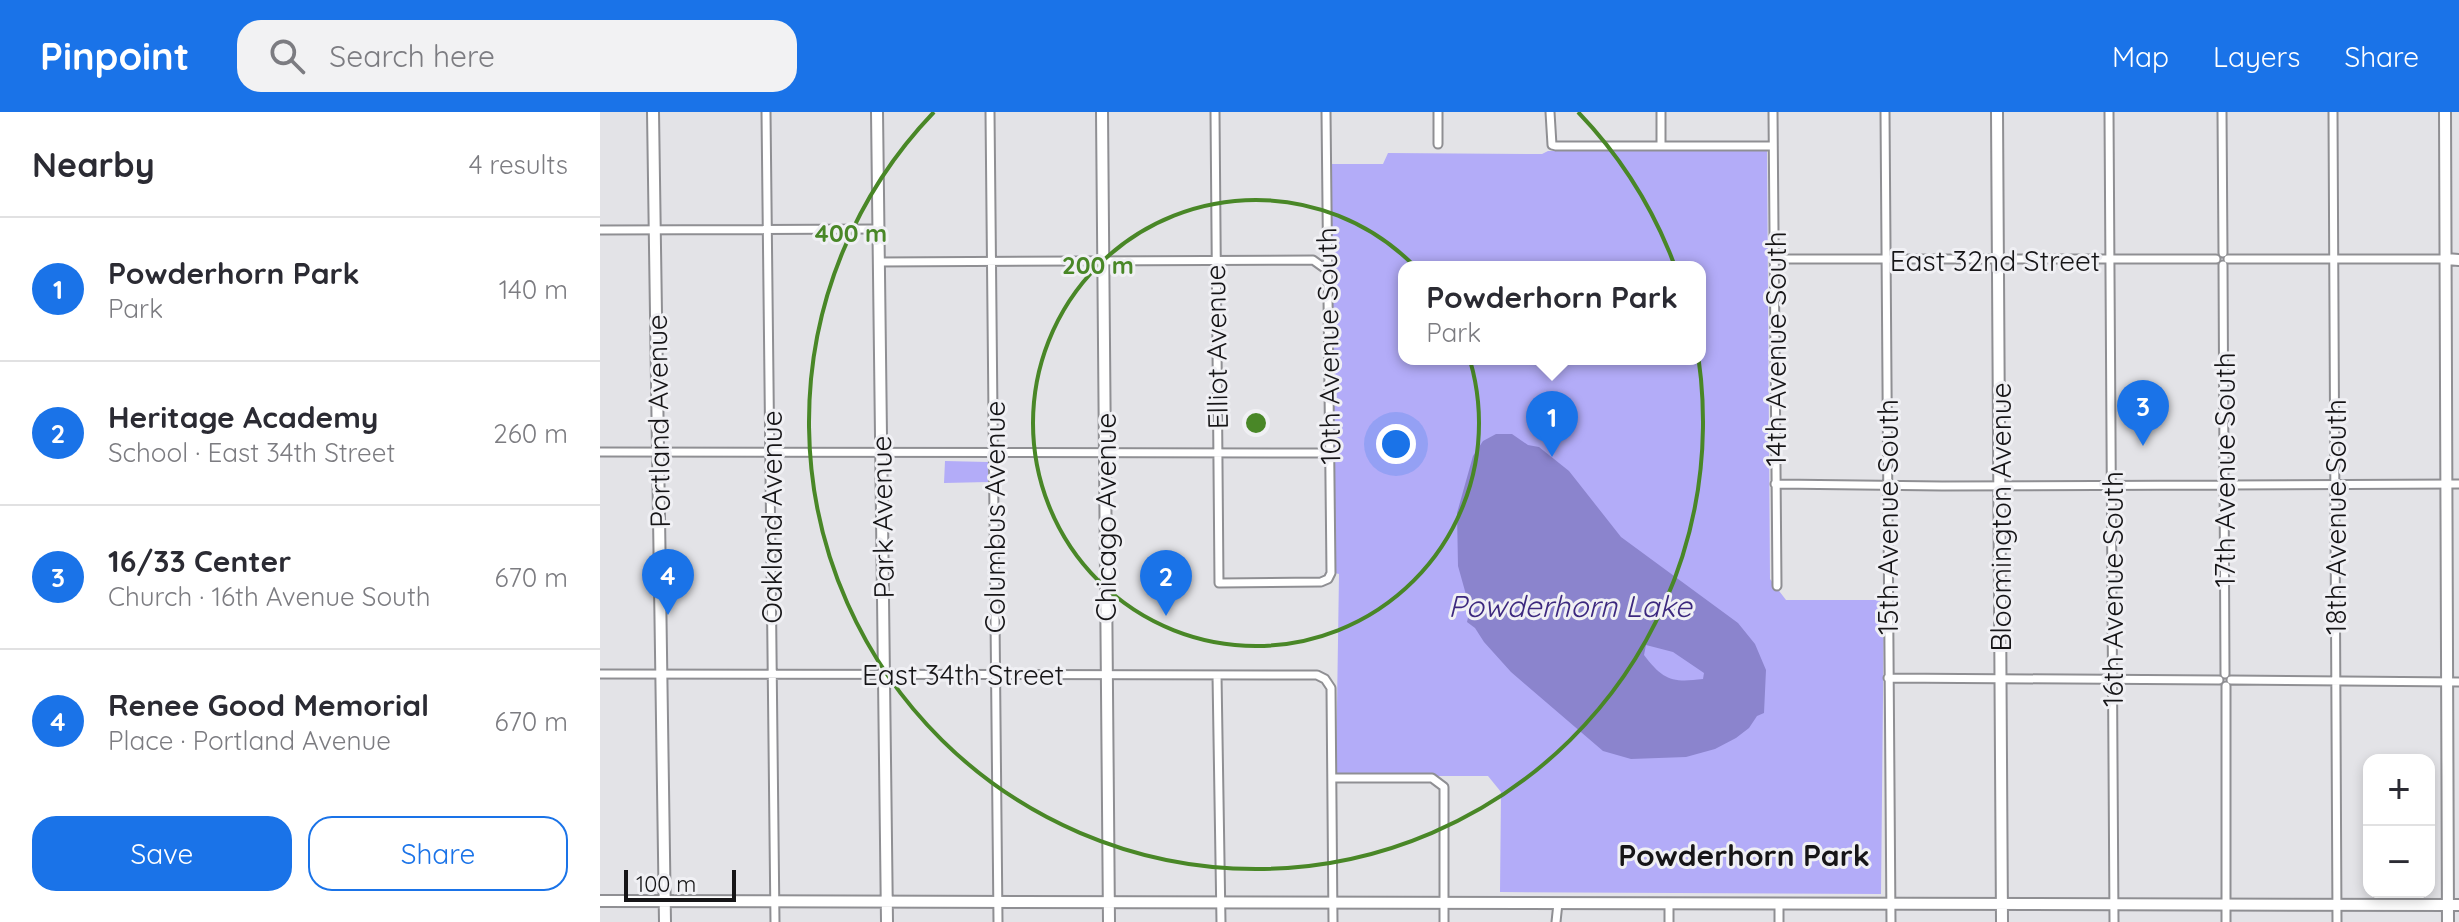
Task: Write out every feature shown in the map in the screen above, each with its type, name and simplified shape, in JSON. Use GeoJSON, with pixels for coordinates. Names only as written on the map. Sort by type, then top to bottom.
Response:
{"type":"FeatureCollection","features":[{"type":"Feature","properties":{"kind":"street","name":"Portland Avenue"},"geometry":{"type":"LineString","coordinates":[[653,112],[665,922]]}},
{"type":"Feature","properties":{"kind":"street","name":"Oakland Avenue"},"geometry":{"type":"LineString","coordinates":[[766,112],[775,922]]}},
{"type":"Feature","properties":{"kind":"street","name":"Park Avenue"},"geometry":{"type":"LineString","coordinates":[[877,112],[887,922]]}},
{"type":"Feature","properties":{"kind":"street","name":"Columbus Avenue"},"geometry":{"type":"LineString","coordinates":[[990,112],[998,922]]}},
{"type":"Feature","properties":{"kind":"street","name":"Chicago Avenue"},"geometry":{"type":"LineString","coordinates":[[1102,112],[1109,922]]}},
{"type":"Feature","properties":{"kind":"street","name":"Elliot Avenue"},"geometry":{"type":"LineString","coordinates":[[1215,112],[1219,583]]}},
{"type":"Feature","properties":{"kind":"street","name":"10th Avenue South"},"geometry":{"type":"LineString","coordinates":[[1219,583],[1321,582],[1328,579],[1331,573],[1326,112]]}},
{"type":"Feature","properties":{"kind":"street"},"geometry":{"type":"LineString","coordinates":[[1438,112],[1438,144]]}},
{"type":"Feature","properties":{"kind":"street"},"geometry":{"type":"LineString","coordinates":[[1550,112],[1552,145],[1773,146]]}},
{"type":"Feature","properties":{"kind":"street"},"geometry":{"type":"LineString","coordinates":[[1661,112],[1661,145]]}},
{"type":"Feature","properties":{"kind":"street","name":"14th Avenue South"},"geometry":{"type":"LineString","coordinates":[[1773,112],[1777,586]]}},
{"type":"Feature","properties":{"kind":"street","name":"15th Avenue South"},"geometry":{"type":"LineString","coordinates":[[1885,112],[1891,922]]}},
{"type":"Feature","properties":{"kind":"street","name":"Bloomington Avenue"},"geometry":{"type":"LineString","coordinates":[[1997,112],[2002,922]]}},
{"type":"Feature","properties":{"kind":"street","name":"16th Avenue South"},"geometry":{"type":"LineString","coordinates":[[2109,112],[2114,922]]}},
{"type":"Feature","properties":{"kind":"street","name":"17th Avenue South"},"geometry":{"type":"LineString","coordinates":[[2222,112],[2226,922]]}},
{"type":"Feature","properties":{"kind":"street","name":"18th Avenue South"},"geometry":{"type":"LineString","coordinates":[[2333,112],[2337,922]]}},
{"type":"Feature","properties":{"kind":"street"},"geometry":{"type":"LineString","coordinates":[[2445,112],[2446,484],[2453,682],[2454,905],[2448,922]]}},
{"type":"Feature","properties":{"kind":"street"},"geometry":{"type":"LineString","coordinates":[[600,230],[877,229]]}},
{"type":"Feature","properties":{"kind":"street"},"geometry":{"type":"LineString","coordinates":[[1313,260],[1323,252],[1327,243]]}},
{"type":"Feature","properties":{"kind":"street","name":"East 32nd Street"},"geometry":{"type":"LineString","coordinates":[[1774,259],[2459,260]]}},
{"type":"Feature","properties":{"kind":"street"},"geometry":{"type":"LineString","coordinates":[[878,262],[1313,260],[1327,270]]}},
{"type":"Feature","properties":{"kind":"street"},"geometry":{"type":"LineString","coordinates":[[600,452],[1330,453]]}},
{"type":"Feature","properties":{"kind":"street"},"geometry":{"type":"LineString","coordinates":[[1775,484],[2459,484]]}},
{"type":"Feature","properties":{"kind":"street","name":"East 34th Street"},"geometry":{"type":"LineString","coordinates":[[600,674],[1317,675],[1325,679],[1331,688],[1332,778]]}},
{"type":"Feature","properties":{"kind":"street"},"geometry":{"type":"LineString","coordinates":[[1217,675],[1221,922]]}},
{"type":"Feature","properties":{"kind":"street"},"geometry":{"type":"LineString","coordinates":[[1888,678],[2453,682]]}},
{"type":"Feature","properties":{"kind":"street"},"geometry":{"type":"LineString","coordinates":[[1333,922],[1332,778],[1432,778],[1444,787],[1444,922]]}},
{"type":"Feature","properties":{"kind":"street"},"geometry":{"type":"LineString","coordinates":[[600,901],[2454,905]]}},
{"type":"Feature","properties":{"kind":"street"},"geometry":{"type":"LineString","coordinates":[[1556,922],[1558,903]]}},
{"type":"Feature","properties":{"kind":"street"},"geometry":{"type":"LineString","coordinates":[[1669,903],[1669,922]]}},
{"type":"Feature","properties":{"kind":"street"},"geometry":{"type":"LineString","coordinates":[[1779,903],[1779,922]]}},
{"type":"Feature","properties":{"kind":"shaded area","name":"Powderhorn Park"},"geometry":{"type":"Polygon","coordinates":[[[1767,149],[1770,579],[1786,600],[1884,600],[1881,894],[1500,892],[1501,792],[1488,776],[1336,774],[1339,574],[1335,573],[1331,164],[1383,164],[1388,153],[1542,154],[1548,151],[1767,149]]]}},
{"type":"Feature","properties":{"kind":"shaded area"},"geometry":{"type":"Polygon","coordinates":[[[945,461],[988,462],[988,482],[944,483],[945,461]]]}},
{"type":"Feature","properties":{"kind":"water","name":"Powderhorn Lake"},"geometry":{"type":"Polygon","coordinates":[[[1496,434],[1512,434],[1528,445],[1539,447],[1569,471],[1621,537],[1738,623],[1755,644],[1766,670],[1764,713],[1757,716],[1749,728],[1715,749],[1686,757],[1631,759],[1603,751],[1511,672],[1467,622],[1470,609],[1458,566],[1457,513],[1473,456],[1483,441],[1496,434]],[[1646,645],[1644,655],[1669,678],[1703,679],[1704,673],[1673,652],[1646,645]]]}},
{"type":"Feature","properties":{"kind":"place","name":"16/33 Center"},"geometry":{"type":"Point","coordinates":[2143,446]}},
{"type":"Feature","properties":{"kind":"place","name":"Powderhorn Park"},"geometry":{"type":"Point","coordinates":[1552,457]}},
{"type":"Feature","properties":{"kind":"place","name":"Renee Good Memorial"},"geometry":{"type":"Point","coordinates":[668,615]}},
{"type":"Feature","properties":{"kind":"place","name":"Heritage Academy"},"geometry":{"type":"Point","coordinates":[1166,616]}},
{"type":"Feature","properties":{"kind":"district","name":"Powderhorn Park"},"geometry":{"type":"Point","coordinates":[1744,855]}}]}
